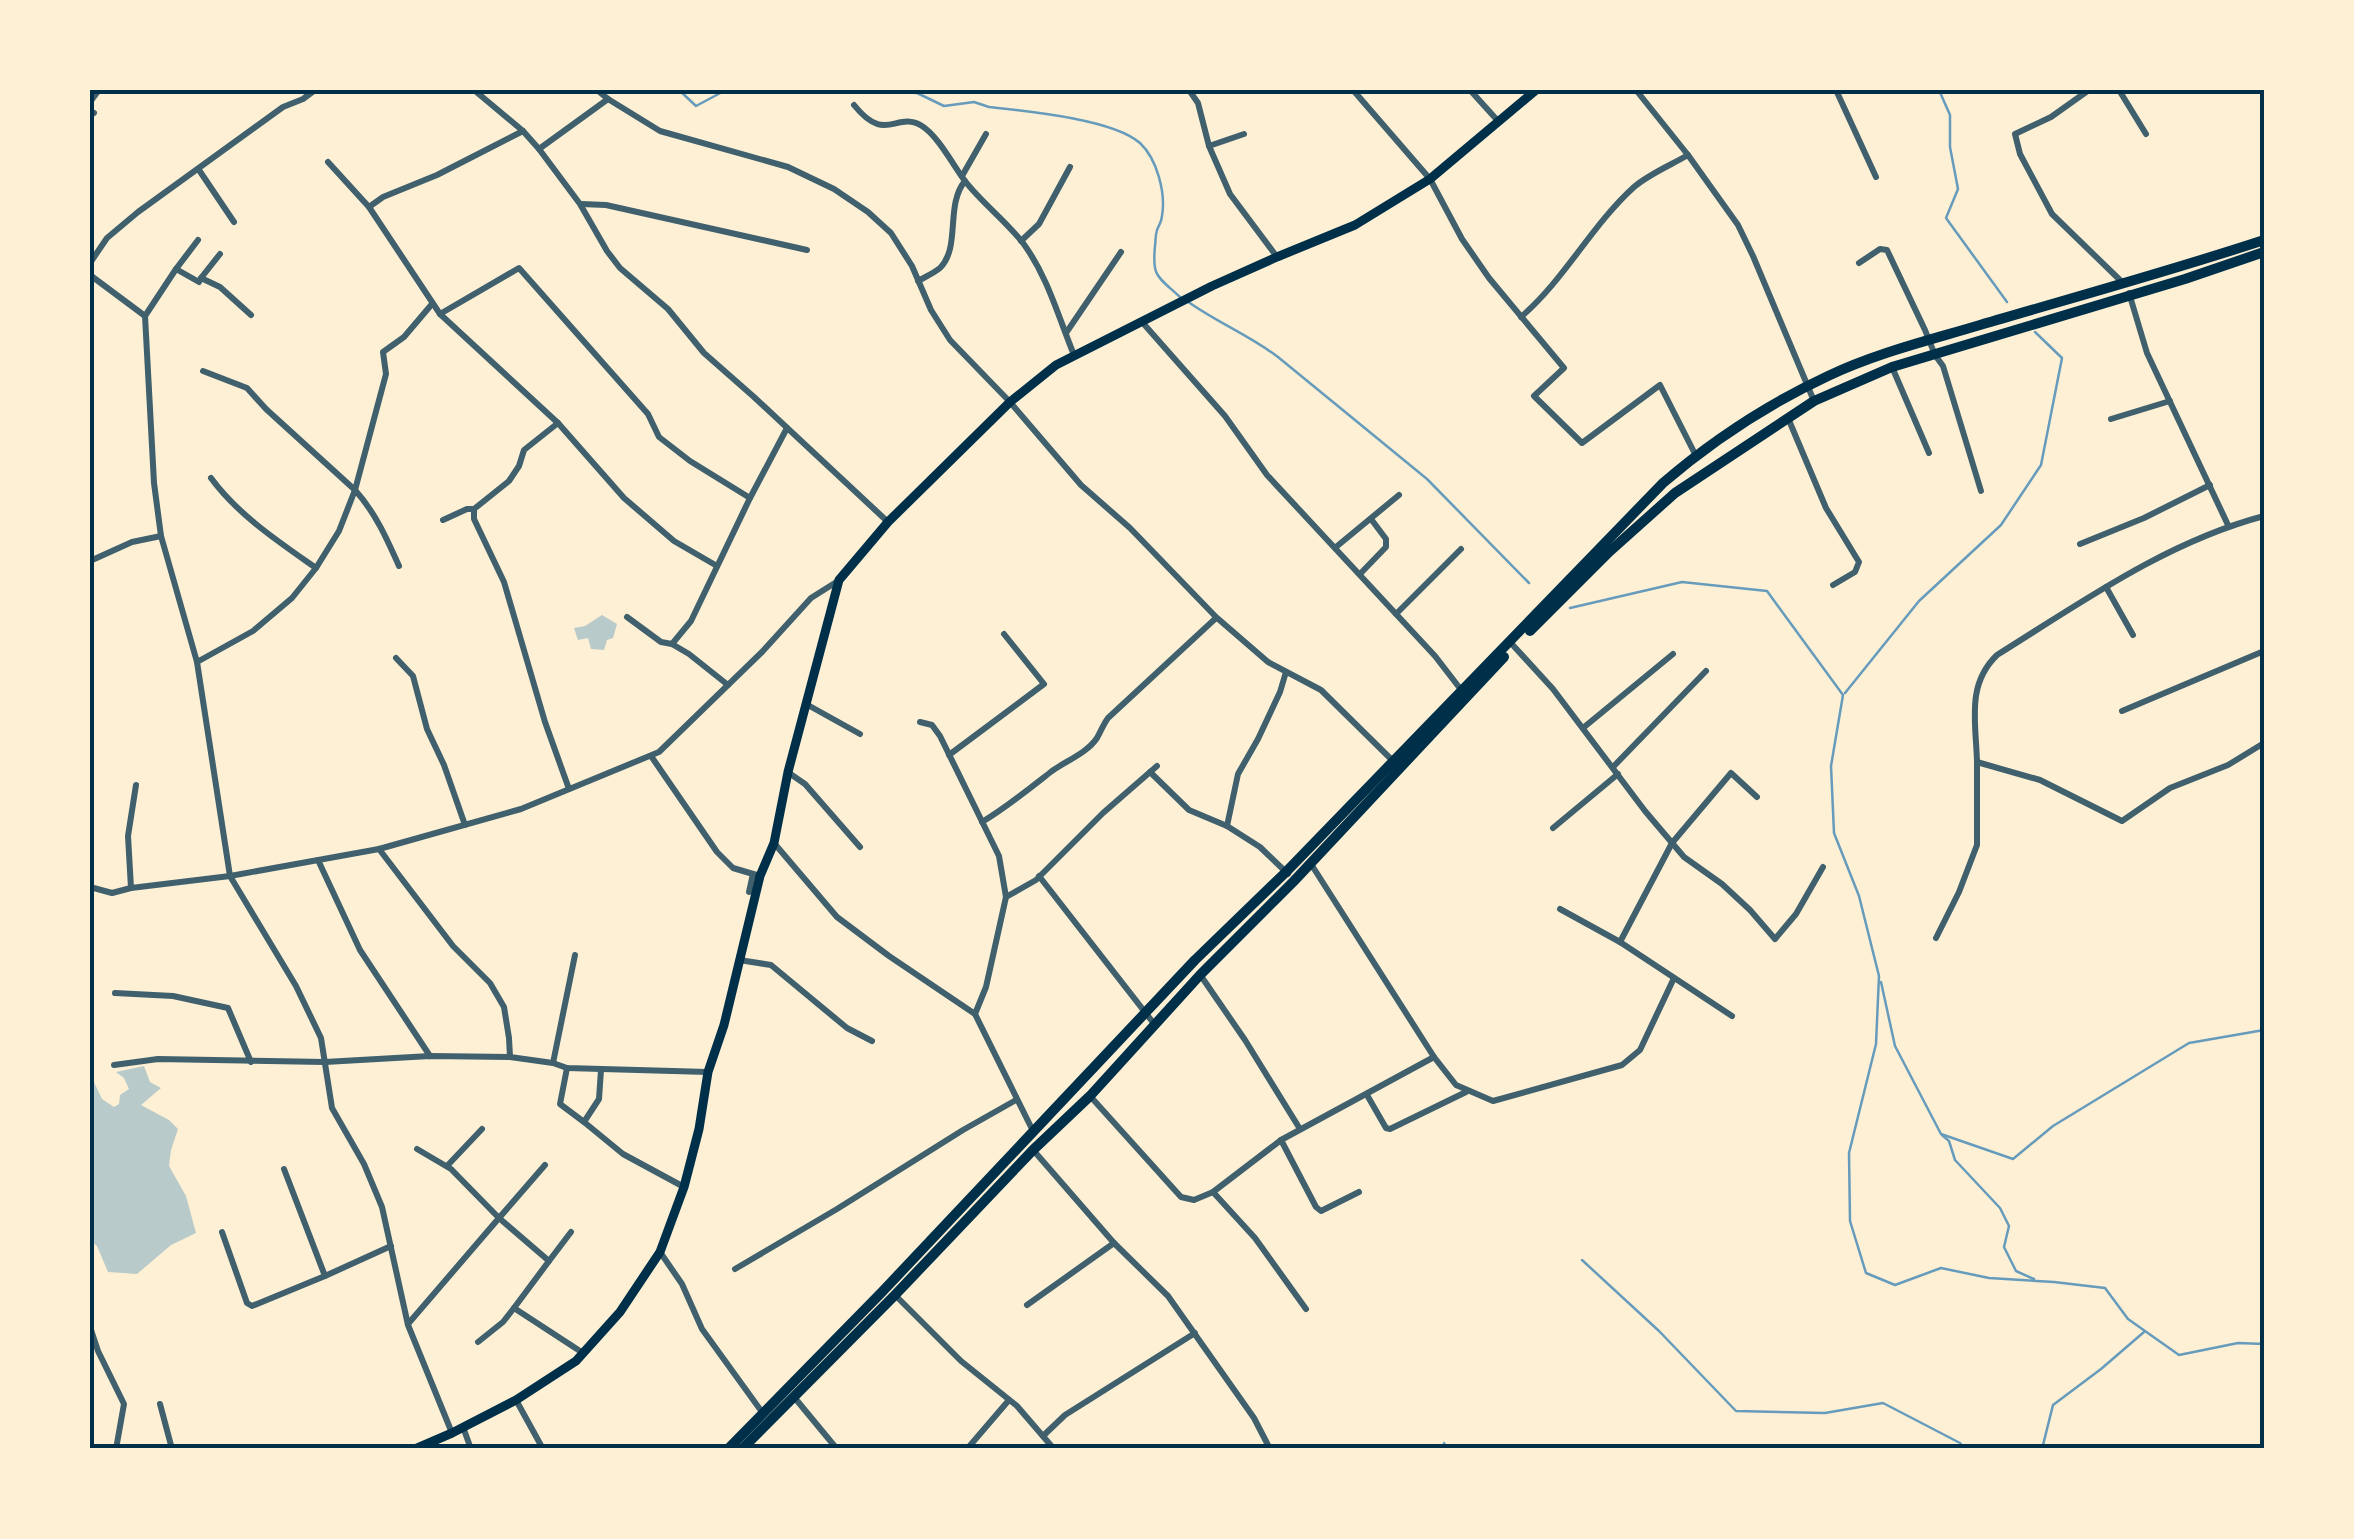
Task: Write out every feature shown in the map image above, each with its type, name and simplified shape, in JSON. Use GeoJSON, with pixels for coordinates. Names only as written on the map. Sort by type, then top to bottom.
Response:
{"type":"FeatureCollection","features":[{"type":"Feature","properties":{"kind":"highway"},"geometry":{"type":"LineString","coordinates":[[742,1449],[1090,1096],[1290,876],[1662,483],[1695,454],[1735,427],[1848,368],[2264,240]]}},
{"type":"Feature","properties":{"kind":"highway"},"geometry":{"type":"LineString","coordinates":[[728,1449],[1196,960],[1290,876],[1310,863],[1462,690],[1675,493],[1814,401],[1892,367],[2264,252]]}},
{"type":"Feature","properties":{"kind":"main road"},"geometry":{"type":"LineString","coordinates":[[415,1449],[516,1400],[576,1361],[620,1312],[660,1252],[684,1188],[700,1129],[708,1072],[740,960],[756,875],[774,843],[788,772],[839,580],[888,522],[1010,402],[1056,365],[1277,256],[1355,225],[1430,180],[1536,90]]}},
{"type":"Feature","properties":{"kind":"street"},"geometry":{"type":"LineString","coordinates":[[90,102],[99,90]]}},
{"type":"Feature","properties":{"kind":"street"},"geometry":{"type":"LineString","coordinates":[[90,263],[107,238],[138,212],[283,108],[315,90]]}},
{"type":"Feature","properties":{"kind":"street"},"geometry":{"type":"LineString","coordinates":[[474,90],[540,150],[620,268],[668,309],[704,352],[888,522]]}},
{"type":"Feature","properties":{"kind":"street"},"geometry":{"type":"LineString","coordinates":[[597,90],[660,131],[788,167],[834,188],[868,212],[891,234],[912,266],[931,310],[950,340],[1010,402],[1080,486],[1130,528],[1216,618],[1268,662],[1321,690],[1397,764]]}},
{"type":"Feature","properties":{"kind":"street"},"geometry":{"type":"LineString","coordinates":[[1189,90],[1198,104],[1209,146],[1230,194],[1277,256]]}},
{"type":"Feature","properties":{"kind":"street"},"geometry":{"type":"LineString","coordinates":[[1352,90],[1430,180],[1462,239],[1489,278],[1564,368],[1534,396],[1582,443],[1660,385],[1695,454]]}},
{"type":"Feature","properties":{"kind":"street"},"geometry":{"type":"LineString","coordinates":[[1470,90],[1498,121]]}},
{"type":"Feature","properties":{"kind":"street"},"geometry":{"type":"LineString","coordinates":[[1636,90],[1738,226],[1814,401]]}},
{"type":"Feature","properties":{"kind":"street"},"geometry":{"type":"LineString","coordinates":[[1836,90],[1876,178]]}},
{"type":"Feature","properties":{"kind":"street"},"geometry":{"type":"LineString","coordinates":[[2089,90],[2052,116],[2015,134],[2020,154],[2052,214],[2122,282],[2130,295],[2141,338],[2228,526]]}},
{"type":"Feature","properties":{"kind":"street"},"geometry":{"type":"LineString","coordinates":[[2118,90],[2146,134]]}},
{"type":"Feature","properties":{"kind":"street"},"geometry":{"type":"LineString","coordinates":[[540,150],[608,99]]}},
{"type":"Feature","properties":{"kind":"street"},"geometry":{"type":"LineString","coordinates":[[854,105],[865,119],[879,126],[911,122],[927,130],[963,178],[1021,241],[1052,292],[1074,355]]}},
{"type":"Feature","properties":{"kind":"street"},"geometry":{"type":"LineString","coordinates":[[369,207],[523,131]]}},
{"type":"Feature","properties":{"kind":"street"},"geometry":{"type":"LineString","coordinates":[[918,281],[940,268],[948,255],[956,192],[986,134]]}},
{"type":"Feature","properties":{"kind":"street"},"geometry":{"type":"LineString","coordinates":[[1209,146],[1244,134]]}},
{"type":"Feature","properties":{"kind":"street"},"geometry":{"type":"LineString","coordinates":[[1521,317],[1551,288],[1594,230],[1635,187],[1688,155]]}},
{"type":"Feature","properties":{"kind":"street"},"geometry":{"type":"LineString","coordinates":[[328,162],[369,207],[440,314],[558,423],[624,498],[674,541],[717,566]]}},
{"type":"Feature","properties":{"kind":"street"},"geometry":{"type":"LineString","coordinates":[[1021,241],[1038,224],[1070,166]]}},
{"type":"Feature","properties":{"kind":"street"},"geometry":{"type":"LineString","coordinates":[[199,170],[234,222]]}},
{"type":"Feature","properties":{"kind":"street"},"geometry":{"type":"LineString","coordinates":[[580,204],[606,205],[808,250]]}},
{"type":"Feature","properties":{"kind":"street"},"geometry":{"type":"LineString","coordinates":[[198,240],[145,316],[154,483],[162,536],[197,662],[230,876],[296,986],[321,1038],[332,1108],[382,1208],[408,1325],[452,1433]]}},
{"type":"Feature","properties":{"kind":"street"},"geometry":{"type":"LineString","coordinates":[[1859,263],[1880,249],[1887,250],[1934,355],[1943,366],[1981,490]]}},
{"type":"Feature","properties":{"kind":"street"},"geometry":{"type":"LineString","coordinates":[[1066,334],[1121,252]]}},
{"type":"Feature","properties":{"kind":"street"},"geometry":{"type":"LineString","coordinates":[[176,269],[199,282],[220,254]]}},
{"type":"Feature","properties":{"kind":"street"},"geometry":{"type":"LineString","coordinates":[[440,314],[519,268],[648,414],[659,437],[750,498]]}},
{"type":"Feature","properties":{"kind":"street"},"geometry":{"type":"LineString","coordinates":[[90,275],[145,316]]}},
{"type":"Feature","properties":{"kind":"street"},"geometry":{"type":"LineString","coordinates":[[202,278],[220,286],[251,315]]}},
{"type":"Feature","properties":{"kind":"street"},"geometry":{"type":"LineString","coordinates":[[197,662],[253,631],[292,598],[316,568],[339,530],[355,490],[386,374],[384,352],[404,338],[432,304]]}},
{"type":"Feature","properties":{"kind":"street"},"geometry":{"type":"LineString","coordinates":[[1142,322],[1225,416],[1267,474],[1462,690]]}},
{"type":"Feature","properties":{"kind":"street"},"geometry":{"type":"LineString","coordinates":[[1892,367],[1929,453]]}},
{"type":"Feature","properties":{"kind":"street"},"geometry":{"type":"LineString","coordinates":[[204,371],[248,388],[266,410],[355,490],[384,531],[399,566]]}},
{"type":"Feature","properties":{"kind":"street"},"geometry":{"type":"LineString","coordinates":[[2111,419],[2170,402]]}},
{"type":"Feature","properties":{"kind":"street"},"geometry":{"type":"LineString","coordinates":[[1787,417],[1826,508],[1859,562],[1856,572],[1833,585]]}},
{"type":"Feature","properties":{"kind":"street"},"geometry":{"type":"LineString","coordinates":[[442,520],[474,509],[509,481],[524,450],[558,423]]}},
{"type":"Feature","properties":{"kind":"street"},"geometry":{"type":"LineString","coordinates":[[672,644],[691,621],[787,428]]}},
{"type":"Feature","properties":{"kind":"street"},"geometry":{"type":"LineString","coordinates":[[211,478],[269,535],[316,568]]}},
{"type":"Feature","properties":{"kind":"street"},"geometry":{"type":"LineString","coordinates":[[2080,544],[2210,486]]}},
{"type":"Feature","properties":{"kind":"street"},"geometry":{"type":"LineString","coordinates":[[1336,547],[1399,496]]}},
{"type":"Feature","properties":{"kind":"street"},"geometry":{"type":"LineString","coordinates":[[474,509],[474,519],[504,582],[569,790]]}},
{"type":"Feature","properties":{"kind":"street"},"geometry":{"type":"LineString","coordinates":[[1936,938],[1977,846],[1976,689],[1983,669],[1997,655],[2143,564],[2228,526],[2264,516]]}},
{"type":"Feature","properties":{"kind":"street"},"geometry":{"type":"LineString","coordinates":[[1360,574],[1386,547],[1386,539],[1371,519]]}},
{"type":"Feature","properties":{"kind":"street"},"geometry":{"type":"LineString","coordinates":[[90,561],[132,542],[162,536]]}},
{"type":"Feature","properties":{"kind":"street"},"geometry":{"type":"LineString","coordinates":[[1396,614],[1461,550]]}},
{"type":"Feature","properties":{"kind":"street"},"geometry":{"type":"LineString","coordinates":[[90,887],[112,893],[230,876],[379,849],[521,810],[660,752],[811,598],[839,580]]}},
{"type":"Feature","properties":{"kind":"street"},"geometry":{"type":"LineString","coordinates":[[2106,588],[2134,635]]}},
{"type":"Feature","properties":{"kind":"street"},"geometry":{"type":"LineString","coordinates":[[627,617],[661,642],[689,654],[728,685]]}},
{"type":"Feature","properties":{"kind":"street"},"geometry":{"type":"LineString","coordinates":[[982,822],[1096,740],[1108,718],[1216,618]]}},
{"type":"Feature","properties":{"kind":"street"},"geometry":{"type":"LineString","coordinates":[[949,755],[1044,684],[1004,634]]}},
{"type":"Feature","properties":{"kind":"street"},"geometry":{"type":"LineString","coordinates":[[1512,645],[1553,689],[1684,857],[1722,884],[1775,939],[1796,914],[1822,867]]}},
{"type":"Feature","properties":{"kind":"street"},"geometry":{"type":"LineString","coordinates":[[2122,711],[2264,651]]}},
{"type":"Feature","properties":{"kind":"street"},"geometry":{"type":"LineString","coordinates":[[1583,728],[1673,654]]}},
{"type":"Feature","properties":{"kind":"street"},"geometry":{"type":"LineString","coordinates":[[396,658],[413,676],[427,729],[466,825]]}},
{"type":"Feature","properties":{"kind":"street"},"geometry":{"type":"LineString","coordinates":[[1553,828],[1615,771],[1706,671]]}},
{"type":"Feature","properties":{"kind":"street"},"geometry":{"type":"LineString","coordinates":[[1227,826],[1238,774],[1286,672]]}},
{"type":"Feature","properties":{"kind":"street"},"geometry":{"type":"LineString","coordinates":[[806,704],[860,734]]}},
{"type":"Feature","properties":{"kind":"street"},"geometry":{"type":"LineString","coordinates":[[920,722],[932,726],[940,736],[998,856],[1006,896],[986,986],[975,1014]]}},
{"type":"Feature","properties":{"kind":"street"},"geometry":{"type":"LineString","coordinates":[[1977,762],[2040,780],[2122,821],[2170,788],[2228,765],[2264,742]]}},
{"type":"Feature","properties":{"kind":"street"},"geometry":{"type":"LineString","coordinates":[[651,756],[717,852],[733,868],[756,875],[750,892]]}},
{"type":"Feature","properties":{"kind":"street"},"geometry":{"type":"LineString","coordinates":[[1006,896],[1040,876],[1153,769],[1189,810],[1227,826],[1260,848],[1290,876]]}},
{"type":"Feature","properties":{"kind":"street"},"geometry":{"type":"LineString","coordinates":[[788,772],[805,784],[860,847]]}},
{"type":"Feature","properties":{"kind":"street"},"geometry":{"type":"LineString","coordinates":[[1620,942],[1672,843],[1731,772],[1757,798]]}},
{"type":"Feature","properties":{"kind":"street"},"geometry":{"type":"LineString","coordinates":[[131,888],[128,836],[136,785]]}},
{"type":"Feature","properties":{"kind":"street"},"geometry":{"type":"LineString","coordinates":[[774,843],[837,917],[975,1014],[1032,1130]]}},
{"type":"Feature","properties":{"kind":"street"},"geometry":{"type":"LineString","coordinates":[[379,849],[453,946],[490,983],[504,1006],[510,1057]]}},
{"type":"Feature","properties":{"kind":"street"},"geometry":{"type":"LineString","coordinates":[[318,860],[360,950],[430,1056]]}},
{"type":"Feature","properties":{"kind":"street"},"geometry":{"type":"LineString","coordinates":[[1310,863],[1456,1086],[1494,1101],[1622,1065],[1640,1050],[1674,978]]}},
{"type":"Feature","properties":{"kind":"street"},"geometry":{"type":"LineString","coordinates":[[1040,876],[1155,1026]]}},
{"type":"Feature","properties":{"kind":"street"},"geometry":{"type":"LineString","coordinates":[[1560,909],[1620,942],[1732,1016]]}},
{"type":"Feature","properties":{"kind":"street"},"geometry":{"type":"LineString","coordinates":[[553,1063],[575,955]]}},
{"type":"Feature","properties":{"kind":"street"},"geometry":{"type":"LineString","coordinates":[[740,960],[770,964],[847,1028],[872,1041]]}},
{"type":"Feature","properties":{"kind":"street"},"geometry":{"type":"LineString","coordinates":[[1200,975],[1246,1040],[1300,1129]]}},
{"type":"Feature","properties":{"kind":"street"},"geometry":{"type":"LineString","coordinates":[[115,993],[173,996],[228,1008],[251,1062]]}},
{"type":"Feature","properties":{"kind":"street"},"geometry":{"type":"LineString","coordinates":[[114,1065],[158,1059],[325,1062],[430,1056],[510,1057],[601,1070],[708,1072]]}},
{"type":"Feature","properties":{"kind":"street"},"geometry":{"type":"LineString","coordinates":[[1090,1096],[1182,1197],[1194,1200],[1213,1192],[1281,1140],[1434,1057]]}},
{"type":"Feature","properties":{"kind":"street"},"geometry":{"type":"LineString","coordinates":[[567,1068],[560,1104],[623,1154],[684,1188]]}},
{"type":"Feature","properties":{"kind":"street"},"geometry":{"type":"LineString","coordinates":[[584,1122],[599,1099],[601,1070]]}},
{"type":"Feature","properties":{"kind":"street"},"geometry":{"type":"LineString","coordinates":[[1367,1095],[1390,1129],[1467,1091]]}},
{"type":"Feature","properties":{"kind":"street"},"geometry":{"type":"LineString","coordinates":[[735,1269],[1016,1100]]}},
{"type":"Feature","properties":{"kind":"street"},"geometry":{"type":"LineString","coordinates":[[448,1166],[482,1129]]}},
{"type":"Feature","properties":{"kind":"street"},"geometry":{"type":"LineString","coordinates":[[1281,1140],[1321,1212],[1359,1192]]}},
{"type":"Feature","properties":{"kind":"street"},"geometry":{"type":"LineString","coordinates":[[417,1149],[448,1166],[550,1262]]}},
{"type":"Feature","properties":{"kind":"street"},"geometry":{"type":"LineString","coordinates":[[1033,1150],[1114,1243],[1168,1296],[1254,1418],[1270,1449]]}},
{"type":"Feature","properties":{"kind":"street"},"geometry":{"type":"LineString","coordinates":[[408,1325],[545,1165]]}},
{"type":"Feature","properties":{"kind":"street"},"geometry":{"type":"LineString","coordinates":[[284,1169],[325,1276]]}},
{"type":"Feature","properties":{"kind":"street"},"geometry":{"type":"LineString","coordinates":[[1213,1192],[1255,1238],[1306,1309]]}},
{"type":"Feature","properties":{"kind":"street"},"geometry":{"type":"LineString","coordinates":[[222,1232],[252,1306],[391,1246]]}},
{"type":"Feature","properties":{"kind":"street"},"geometry":{"type":"LineString","coordinates":[[478,1342],[503,1322],[571,1232]]}},
{"type":"Feature","properties":{"kind":"street"},"geometry":{"type":"LineString","coordinates":[[1026,1304],[1114,1243]]}},
{"type":"Feature","properties":{"kind":"street"},"geometry":{"type":"LineString","coordinates":[[660,1252],[682,1284],[702,1329],[762,1412]]}},
{"type":"Feature","properties":{"kind":"street"},"geometry":{"type":"LineString","coordinates":[[895,1294],[961,1361],[1009,1400],[1054,1449]]}},
{"type":"Feature","properties":{"kind":"street"},"geometry":{"type":"LineString","coordinates":[[514,1308],[582,1353]]}},
{"type":"Feature","properties":{"kind":"street"},"geometry":{"type":"LineString","coordinates":[[90,1328],[124,1404],[116,1449]]}},
{"type":"Feature","properties":{"kind":"street"},"geometry":{"type":"LineString","coordinates":[[1043,1436],[1065,1415],[1195,1333]]}},
{"type":"Feature","properties":{"kind":"street"},"geometry":{"type":"LineString","coordinates":[[794,1396],[837,1449]]}},
{"type":"Feature","properties":{"kind":"street"},"geometry":{"type":"LineString","coordinates":[[516,1400],[543,1449]]}},
{"type":"Feature","properties":{"kind":"street"},"geometry":{"type":"LineString","coordinates":[[967,1449],[1009,1400]]}},
{"type":"Feature","properties":{"kind":"street"},"geometry":{"type":"LineString","coordinates":[[160,1404],[172,1449]]}},
{"type":"Feature","properties":{"kind":"street"},"geometry":{"type":"LineString","coordinates":[[464,1427],[471,1449]]}},
{"type":"Feature","properties":{"kind":"shaded area"},"geometry":{"type":"Polygon","coordinates":[[[602,615],[617,624],[613,638],[607,640],[604,650],[591,649],[588,638],[578,640],[574,628],[602,615]]]}},
{"type":"Feature","properties":{"kind":"shaded area"},"geometry":{"type":"Polygon","coordinates":[[[144,1066],[150,1082],[161,1088],[141,1105],[178,1129],[169,1166],[186,1196],[196,1233],[171,1245],[137,1274],[108,1272],[97,1246],[90,1240],[90,1078],[102,1099],[114,1107],[119,1104],[120,1095],[129,1089],[116,1072],[144,1066]]]}},
{"type":"Feature","properties":{"kind":"waterway"},"geometry":{"type":"LineString","coordinates":[[679,90],[696,106],[726,90]]}},
{"type":"Feature","properties":{"kind":"waterway"},"geometry":{"type":"LineString","coordinates":[[798,90],[815,90]]}},
{"type":"Feature","properties":{"kind":"waterway"},"geometry":{"type":"LineString","coordinates":[[858,90],[917,93],[944,106],[974,102],[1068,118],[1110,128],[1140,143],[1151,158],[1163,197],[1154,264],[1161,280],[1180,297]]}},
{"type":"Feature","properties":{"kind":"waterway"},"geometry":{"type":"LineString","coordinates":[[1939,90],[1950,115],[1950,147],[1958,189],[1946,218],[2007,302]]}},
{"type":"Feature","properties":{"kind":"waterway"},"geometry":{"type":"LineString","coordinates":[[1187,301],[1278,357],[1427,479],[1529,583]]}},
{"type":"Feature","properties":{"kind":"waterway"},"geometry":{"type":"LineString","coordinates":[[1845,693],[1919,601],[2001,525],[2041,465],[2062,358],[2035,332]]}},
{"type":"Feature","properties":{"kind":"waterway"},"geometry":{"type":"LineString","coordinates":[[1570,608],[1682,582],[1767,591],[1843,695],[1831,766],[1834,833],[1859,896],[1879,976],[1876,1044],[1849,1153],[1850,1221],[1866,1273],[1895,1285],[1941,1268],[1989,1278],[2105,1288],[2128,1319],[2179,1355],[2238,1343],[2264,1344]]}},
{"type":"Feature","properties":{"kind":"waterway"},"geometry":{"type":"LineString","coordinates":[[1881,982],[1895,1046],[1941,1134],[2013,1159],[2053,1126],[2189,1043],[2264,1030]]}},
{"type":"Feature","properties":{"kind":"waterway"},"geometry":{"type":"LineString","coordinates":[[1942,1135],[1949,1141],[1955,1160],[2000,1208],[2009,1226],[2004,1247],[2016,1271],[2034,1279]]}},
{"type":"Feature","properties":{"kind":"waterway"},"geometry":{"type":"LineString","coordinates":[[1582,1260],[1659,1331],[1736,1411],[1825,1413],[1883,1403],[1960,1443],[1964,1449]]}},
{"type":"Feature","properties":{"kind":"waterway"},"geometry":{"type":"LineString","coordinates":[[2042,1449],[2053,1405],[2144,1332]]}},
{"type":"Feature","properties":{"kind":"waterway"},"geometry":{"type":"LineString","coordinates":[[1444,1443],[1447,1449]]}}]}
